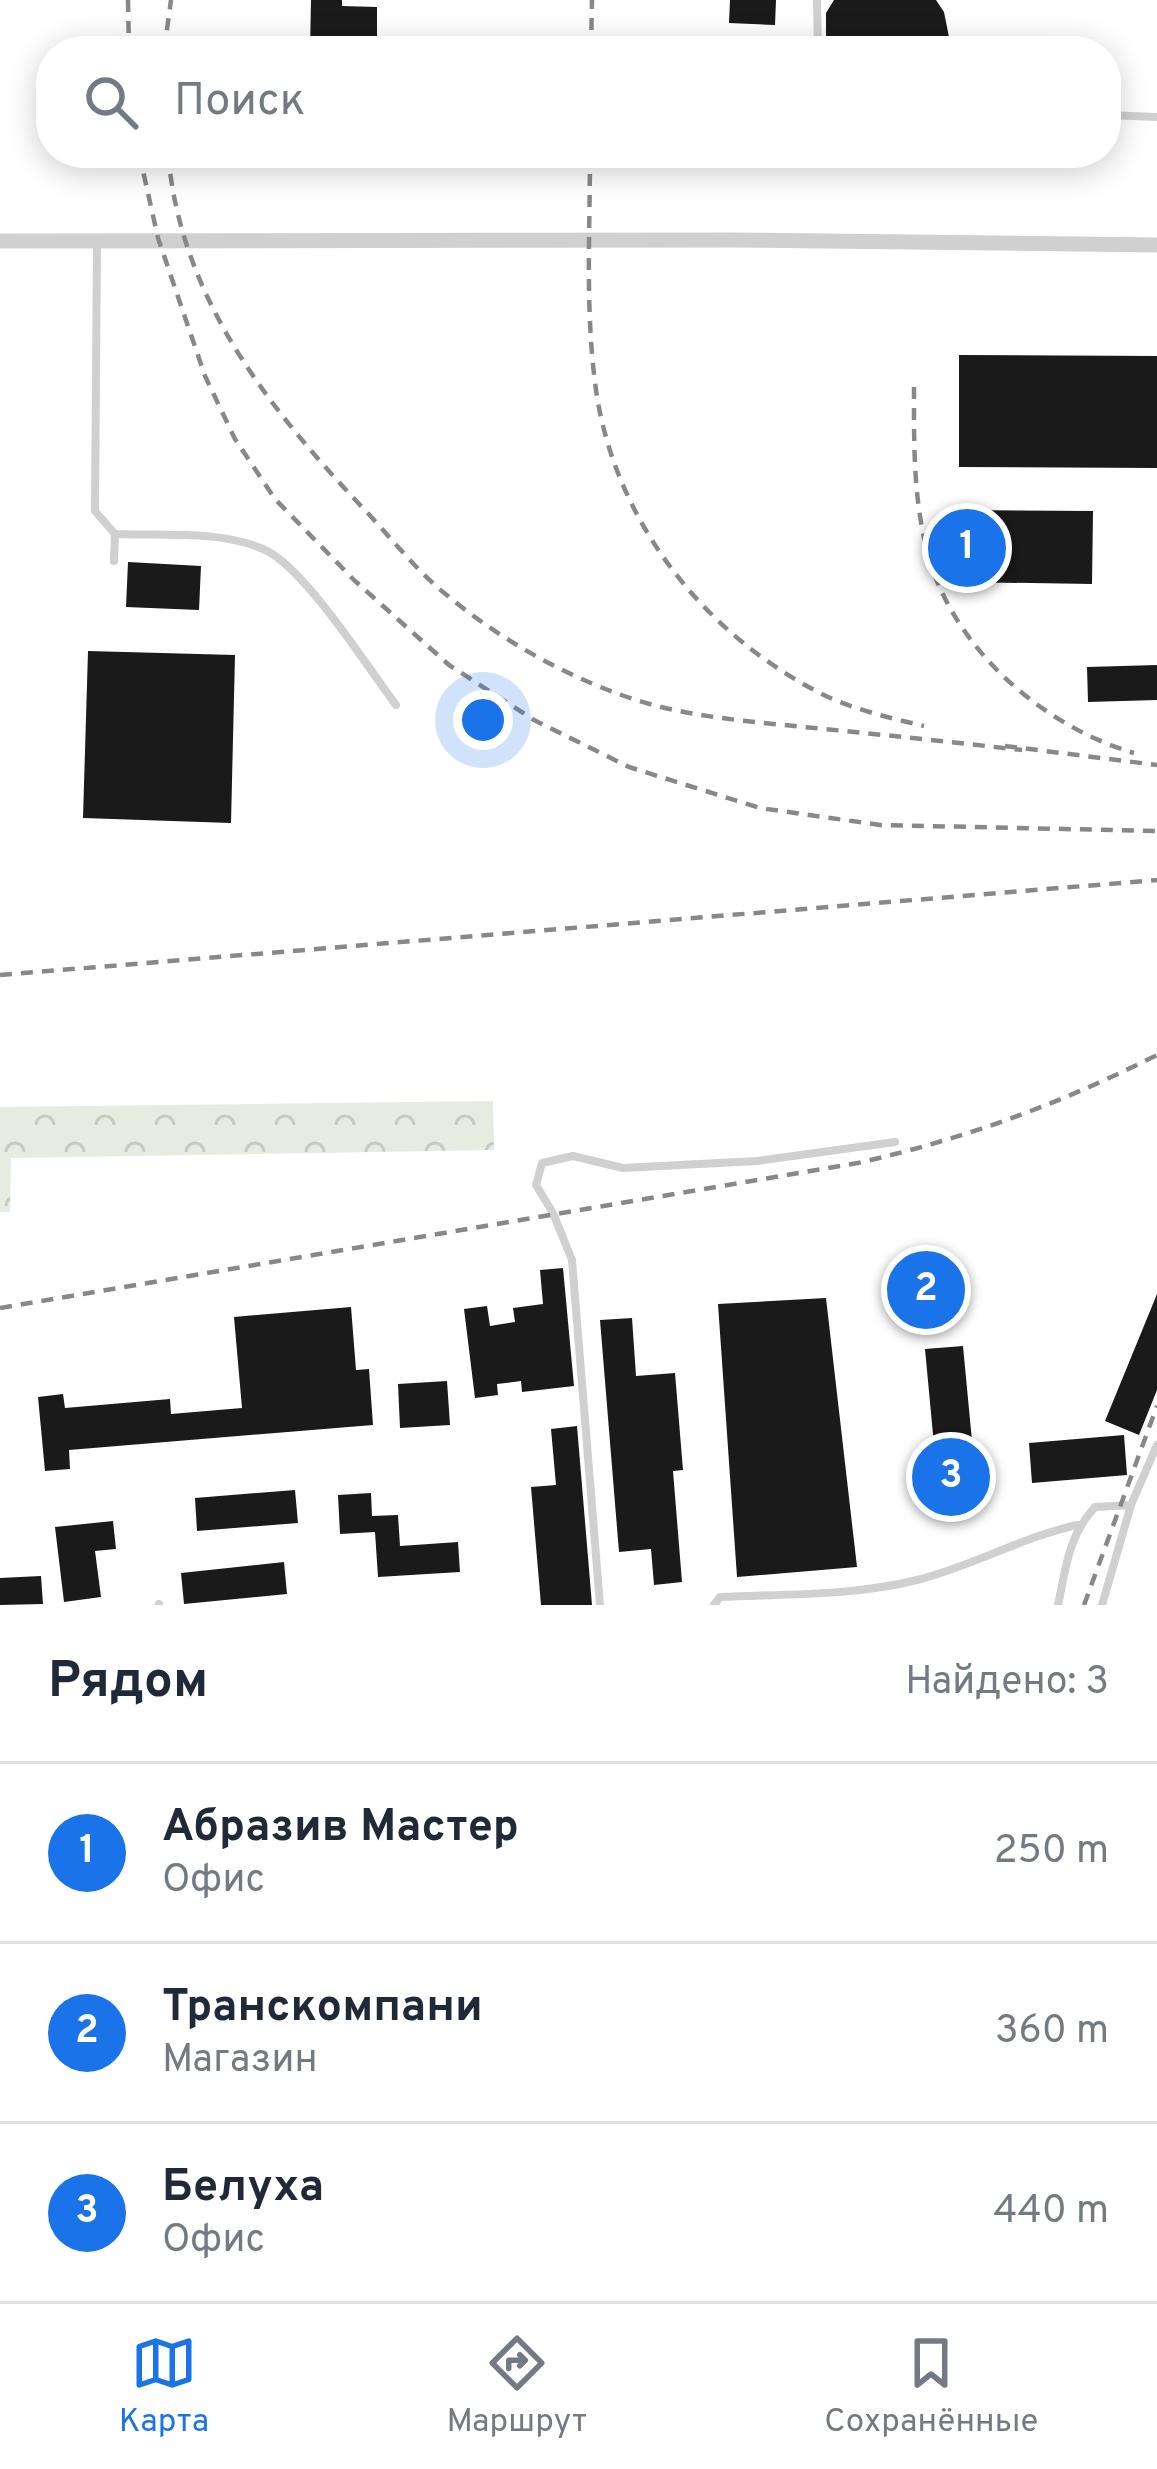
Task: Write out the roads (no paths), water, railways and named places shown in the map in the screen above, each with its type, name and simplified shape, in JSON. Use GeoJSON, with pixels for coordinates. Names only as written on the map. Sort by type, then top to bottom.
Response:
{"type":"FeatureCollection","features":[{"type":"Feature","properties":{"kind":"street"},"geometry":{"type":"LineString","coordinates":[[0,241],[1157,245]]}},
{"type":"Feature","properties":{"kind":"lane"},"geometry":{"type":"LineString","coordinates":[[818,0],[818,36]]}},
{"type":"Feature","properties":{"kind":"lane"},"geometry":{"type":"LineString","coordinates":[[1121,116],[1157,117]]}},
{"type":"Feature","properties":{"kind":"lane"},"geometry":{"type":"LineString","coordinates":[[97,240],[95,512],[115,534],[115,561]]}},
{"type":"Feature","properties":{"kind":"lane"},"geometry":{"type":"LineString","coordinates":[[115,534],[220,539],[268,550],[331,617],[396,705]]}},
{"type":"Feature","properties":{"kind":"lane"},"geometry":{"type":"LineString","coordinates":[[600,1605],[572,1260],[536,1185],[542,1163],[573,1156],[623,1168],[712,1163],[895,1142]]}},
{"type":"Feature","properties":{"kind":"lane"},"geometry":{"type":"LineString","coordinates":[[1102,1605],[1131,1504],[1157,1445]]}},
{"type":"Feature","properties":{"kind":"lane"},"geometry":{"type":"LineString","coordinates":[[1058,1605],[1077,1526],[1095,1507],[1131,1504]]}},
{"type":"Feature","properties":{"kind":"lane"},"geometry":{"type":"LineString","coordinates":[[714,1605],[720,1597],[833,1593],[915,1580],[997,1555],[1034,1534],[1077,1526]]}},
{"type":"Feature","properties":{"kind":"railway"},"geometry":{"type":"LineString","coordinates":[[128,0],[129,36]]}},
{"type":"Feature","properties":{"kind":"railway"},"geometry":{"type":"LineString","coordinates":[[166,36],[171,0]]}},
{"type":"Feature","properties":{"kind":"railway"},"geometry":{"type":"LineString","coordinates":[[591,36],[592,0]]}},
{"type":"Feature","properties":{"kind":"railway"},"geometry":{"type":"LineString","coordinates":[[142,168],[158,238],[205,376],[235,439],[275,499],[355,581],[449,665],[534,720],[629,767],[760,808],[880,825],[1157,831]]}},
{"type":"Feature","properties":{"kind":"railway"},"geometry":{"type":"LineString","coordinates":[[170,168],[190,254],[209,301],[261,388],[411,561],[487,625],[582,679],[675,710],[1022,750]]}},
{"type":"Feature","properties":{"kind":"railway"},"geometry":{"type":"LineString","coordinates":[[590,168],[589,301],[596,390],[606,438],[644,528],[703,605],[778,668],[845,704],[924,726]]}},
{"type":"Feature","properties":{"kind":"railway"},"geometry":{"type":"LineString","coordinates":[[914,387],[919,513],[940,588],[958,621],[1006,679],[1035,703],[1100,741],[1134,753]]}},
{"type":"Feature","properties":{"kind":"railway"},"geometry":{"type":"LineString","coordinates":[[1005,746],[1157,765]]}},
{"type":"Feature","properties":{"kind":"railway"},"geometry":{"type":"LineString","coordinates":[[0,975],[1157,880]]}},
{"type":"Feature","properties":{"kind":"railway"},"geometry":{"type":"LineString","coordinates":[[0,1308],[858,1163],[1011,1118],[1157,1055]]}},
{"type":"Feature","properties":{"kind":"railway"},"geometry":{"type":"LineString","coordinates":[[1084,1605],[1157,1406]]}},
{"type":"Feature","properties":{"kind":"place","name":"Абразив Мастер"},"geometry":{"type":"Point","coordinates":[967,548]}},
{"type":"Feature","properties":{"kind":"place","name":"Транскомпани"},"geometry":{"type":"Point","coordinates":[926,1290]}},
{"type":"Feature","properties":{"kind":"place","name":"Белуха"},"geometry":{"type":"Point","coordinates":[951,1477]}}]}
